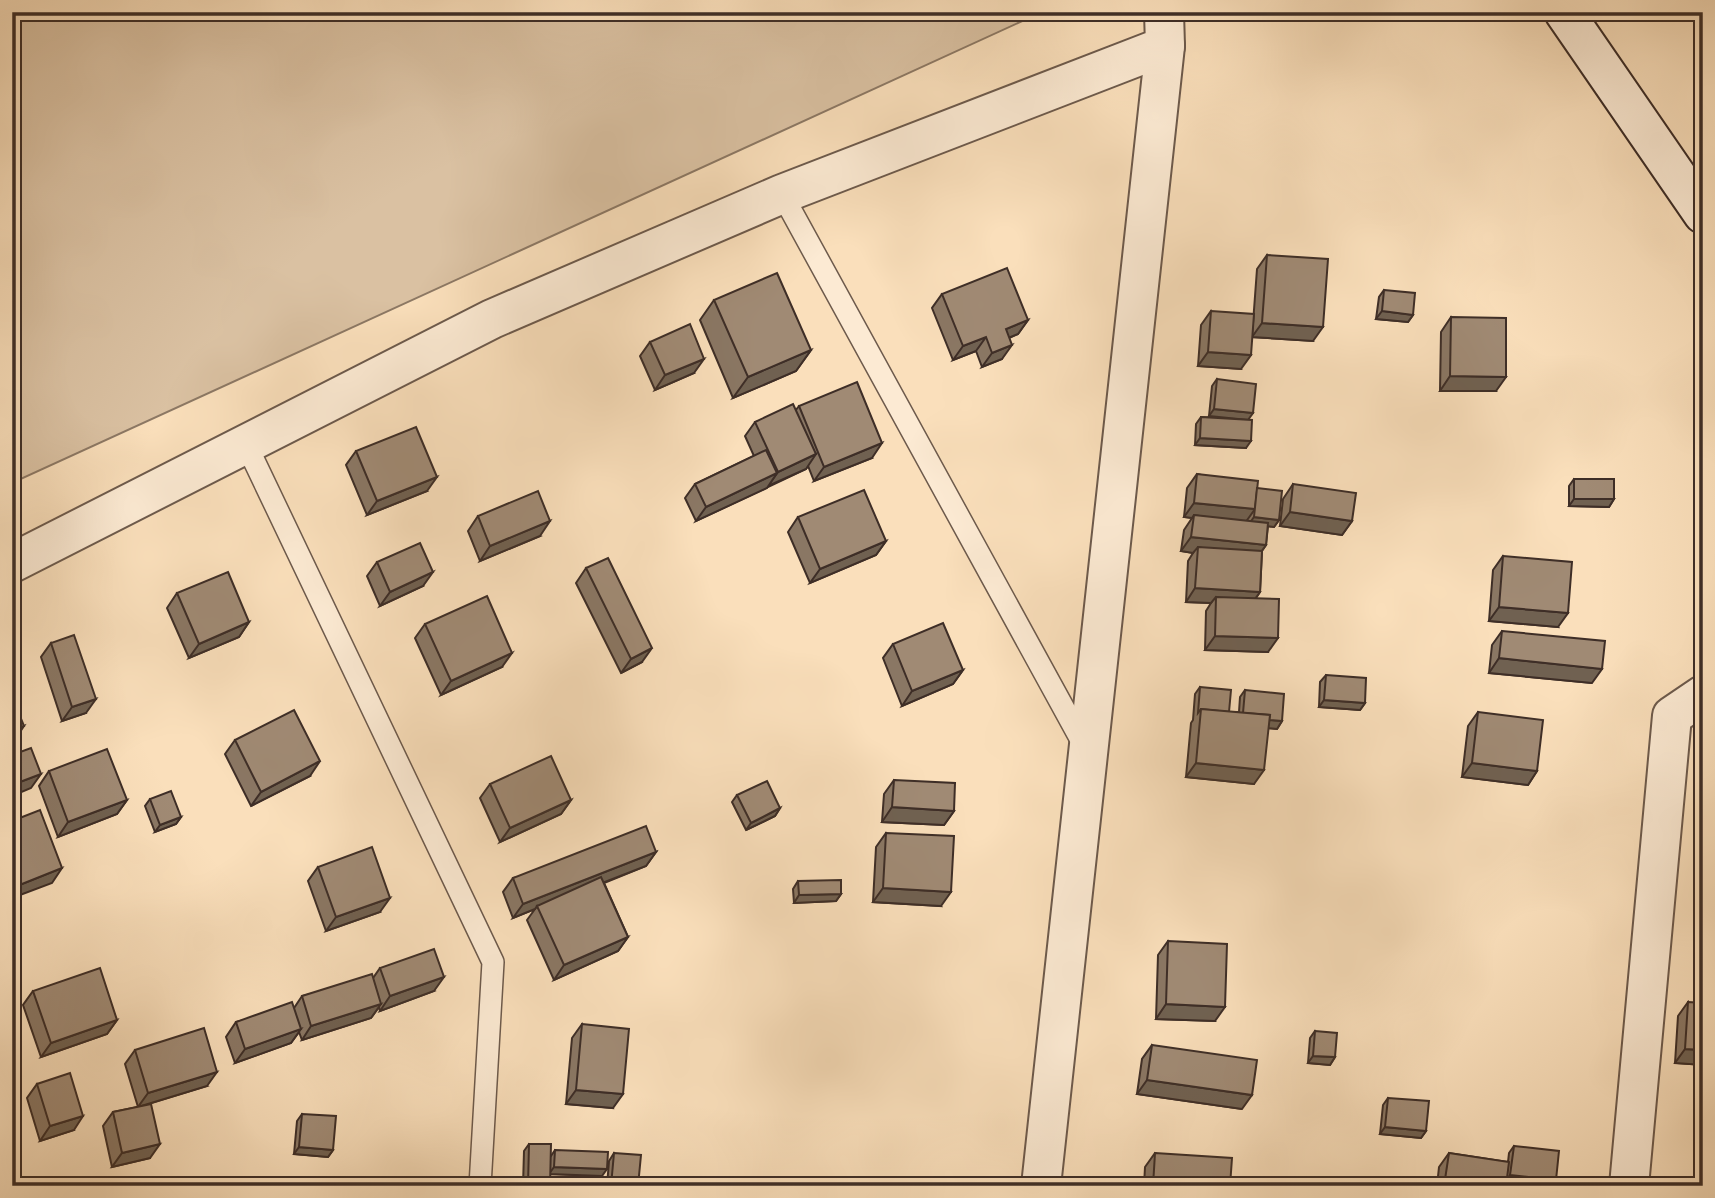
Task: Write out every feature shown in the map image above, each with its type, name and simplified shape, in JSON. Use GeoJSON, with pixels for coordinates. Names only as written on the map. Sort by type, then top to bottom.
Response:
{"type":"FeatureCollection","features":[{"type":"Feature","properties":{"kind":"street"},"geometry":{"type":"LineString","coordinates":[[1563,12],[1703,214]]}},
{"type":"Feature","properties":{"kind":"street"},"geometry":{"type":"LineString","coordinates":[[12,564],[492,319],[1164,29],[1041,1186]]}},
{"type":"Feature","properties":{"kind":"street"},"geometry":{"type":"LineString","coordinates":[[1629,1186],[1672,716],[1703,695]]}},
{"type":"Feature","properties":{"kind":"lane"},"geometry":{"type":"LineString","coordinates":[[782,194],[1088,752]]}},
{"type":"Feature","properties":{"kind":"lane"},"geometry":{"type":"LineString","coordinates":[[246,444],[493,962],[480,1186]]}},
{"type":"Feature","properties":{"kind":"shaded area"},"geometry":{"type":"Polygon","coordinates":[[[12,12],[1042,12],[12,483],[12,12]]]}},
{"type":"Feature","properties":{"kind":"building"},"geometry":{"type":"Polygon","coordinates":[[[1267,255],[1328,259],[1323,327],[1262,323],[1267,255]]]}},
{"type":"Feature","properties":{"kind":"building"},"geometry":{"type":"Polygon","coordinates":[[[1007,268],[1028,320],[1006,329],[1012,345],[992,353],[986,337],[963,346],[942,294],[1007,268]]]}},
{"type":"Feature","properties":{"kind":"building"},"geometry":{"type":"Polygon","coordinates":[[[777,273],[811,350],[748,377],[714,300],[777,273]]]}},
{"type":"Feature","properties":{"kind":"building"},"geometry":{"type":"Polygon","coordinates":[[[1384,290],[1415,293],[1413,315],[1382,311],[1384,290]]]}},
{"type":"Feature","properties":{"kind":"building"},"geometry":{"type":"Polygon","coordinates":[[[1211,311],[1254,314],[1251,355],[1208,352],[1211,311]]]}},
{"type":"Feature","properties":{"kind":"building"},"geometry":{"type":"Polygon","coordinates":[[[1451,317],[1506,318],[1506,377],[1450,376],[1451,317]]]}},
{"type":"Feature","properties":{"kind":"building"},"geometry":{"type":"Polygon","coordinates":[[[690,324],[704,359],[665,375],[650,342],[690,324]]]}},
{"type":"Feature","properties":{"kind":"building"},"geometry":{"type":"Polygon","coordinates":[[[1217,379],[1256,384],[1253,413],[1214,409],[1217,379]]]}},
{"type":"Feature","properties":{"kind":"building"},"geometry":{"type":"Polygon","coordinates":[[[857,382],[882,443],[824,467],[799,406],[857,382]]]}},
{"type":"Feature","properties":{"kind":"building"},"geometry":{"type":"Polygon","coordinates":[[[793,404],[816,454],[778,472],[755,422],[793,404]]]}},
{"type":"Feature","properties":{"kind":"building"},"geometry":{"type":"Polygon","coordinates":[[[1201,417],[1252,420],[1251,441],[1200,438],[1201,417]]]}},
{"type":"Feature","properties":{"kind":"building"},"geometry":{"type":"Polygon","coordinates":[[[416,427],[437,477],[377,501],[356,451],[416,427]]]}},
{"type":"Feature","properties":{"kind":"building"},"geometry":{"type":"Polygon","coordinates":[[[766,450],[777,473],[706,507],[695,484],[766,450]]]}},
{"type":"Feature","properties":{"kind":"building"},"geometry":{"type":"Polygon","coordinates":[[[1197,474],[1258,481],[1255,509],[1194,503],[1197,474]]]}},
{"type":"Feature","properties":{"kind":"building"},"geometry":{"type":"Polygon","coordinates":[[[1574,479],[1614,479],[1614,499],[1574,499],[1574,479]]]}},
{"type":"Feature","properties":{"kind":"building"},"geometry":{"type":"Polygon","coordinates":[[[1293,484],[1356,493],[1352,521],[1290,512],[1293,484]]]}},
{"type":"Feature","properties":{"kind":"building"},"geometry":{"type":"Polygon","coordinates":[[[1257,488],[1282,491],[1279,520],[1254,517],[1257,488]]]}},
{"type":"Feature","properties":{"kind":"building"},"geometry":{"type":"Polygon","coordinates":[[[864,490],[886,541],[820,569],[798,517],[864,490]]]}},
{"type":"Feature","properties":{"kind":"building"},"geometry":{"type":"Polygon","coordinates":[[[538,491],[550,521],[490,546],[478,516],[538,491]]]}},
{"type":"Feature","properties":{"kind":"building"},"geometry":{"type":"Polygon","coordinates":[[[1194,515],[1268,523],[1266,545],[1191,537],[1194,515]]]}},
{"type":"Feature","properties":{"kind":"building"},"geometry":{"type":"Polygon","coordinates":[[[420,543],[433,572],[390,592],[377,562],[420,543]]]}},
{"type":"Feature","properties":{"kind":"building"},"geometry":{"type":"Polygon","coordinates":[[[1198,547],[1262,551],[1260,592],[1195,588],[1198,547]]]}},
{"type":"Feature","properties":{"kind":"building"},"geometry":{"type":"Polygon","coordinates":[[[1503,556],[1572,562],[1568,613],[1499,607],[1503,556]]]}},
{"type":"Feature","properties":{"kind":"building"},"geometry":{"type":"Polygon","coordinates":[[[608,558],[652,648],[631,659],[586,568],[608,558]]]}},
{"type":"Feature","properties":{"kind":"building"},"geometry":{"type":"Polygon","coordinates":[[[228,572],[249,622],[199,644],[177,593],[228,572]]]}},
{"type":"Feature","properties":{"kind":"building"},"geometry":{"type":"Polygon","coordinates":[[[487,596],[512,653],[451,681],[425,624],[487,596]]]}},
{"type":"Feature","properties":{"kind":"building"},"geometry":{"type":"Polygon","coordinates":[[[1216,597],[1279,599],[1278,638],[1215,636],[1216,597]]]}},
{"type":"Feature","properties":{"kind":"building"},"geometry":{"type":"Polygon","coordinates":[[[943,623],[963,670],[912,691],[893,644],[943,623]]]}},
{"type":"Feature","properties":{"kind":"building"},"geometry":{"type":"Polygon","coordinates":[[[1502,631],[1605,641],[1602,669],[1499,658],[1502,631]]]}},
{"type":"Feature","properties":{"kind":"building"},"geometry":{"type":"Polygon","coordinates":[[[74,635],[96,699],[72,707],[51,643],[74,635]]]}},
{"type":"Feature","properties":{"kind":"building"},"geometry":{"type":"Polygon","coordinates":[[[1326,675],[1366,678],[1365,703],[1324,700],[1326,675]]]}},
{"type":"Feature","properties":{"kind":"building"},"geometry":{"type":"Polygon","coordinates":[[[1200,687],[1231,690],[1229,712],[1201,709],[1198,713],[1200,687]]]}},
{"type":"Feature","properties":{"kind":"building"},"geometry":{"type":"Polygon","coordinates":[[[1245,690],[1284,694],[1282,721],[1269,720],[1270,715],[1243,713],[1245,690]]]}},
{"type":"Feature","properties":{"kind":"building"},"geometry":{"type":"Polygon","coordinates":[[[12,697],[24,726],[12,731],[12,697]]]}},
{"type":"Feature","properties":{"kind":"building"},"geometry":{"type":"Polygon","coordinates":[[[1201,709],[1270,715],[1264,770],[1196,763],[1201,709]]]}},
{"type":"Feature","properties":{"kind":"building"},"geometry":{"type":"Polygon","coordinates":[[[294,710],[320,761],[261,792],[235,740],[294,710]]]}},
{"type":"Feature","properties":{"kind":"building"},"geometry":{"type":"Polygon","coordinates":[[[1478,712],[1543,720],[1537,771],[1472,763],[1478,712]]]}},
{"type":"Feature","properties":{"kind":"building"},"geometry":{"type":"Polygon","coordinates":[[[31,748],[41,774],[12,785],[12,755],[31,748]]]}},
{"type":"Feature","properties":{"kind":"building"},"geometry":{"type":"Polygon","coordinates":[[[107,749],[127,800],[68,822],[49,771],[107,749]]]}},
{"type":"Feature","properties":{"kind":"building"},"geometry":{"type":"Polygon","coordinates":[[[551,756],[571,800],[510,828],[490,784],[551,756]]]}},
{"type":"Feature","properties":{"kind":"building"},"geometry":{"type":"Polygon","coordinates":[[[894,780],[955,783],[954,811],[892,807],[894,780]]]}},
{"type":"Feature","properties":{"kind":"building"},"geometry":{"type":"Polygon","coordinates":[[[767,781],[780,808],[751,823],[737,795],[767,781]]]}},
{"type":"Feature","properties":{"kind":"building"},"geometry":{"type":"Polygon","coordinates":[[[171,791],[181,817],[160,825],[150,799],[171,791]]]}},
{"type":"Feature","properties":{"kind":"building"},"geometry":{"type":"Polygon","coordinates":[[[40,810],[62,868],[12,888],[12,821],[40,810]]]}},
{"type":"Feature","properties":{"kind":"building"},"geometry":{"type":"Polygon","coordinates":[[[646,826],[656,852],[523,904],[513,878],[646,826]]]}},
{"type":"Feature","properties":{"kind":"building"},"geometry":{"type":"Polygon","coordinates":[[[886,833],[954,836],[951,892],[883,888],[886,833]]]}},
{"type":"Feature","properties":{"kind":"building"},"geometry":{"type":"Polygon","coordinates":[[[372,847],[390,898],[336,917],[318,867],[372,847]]]}},
{"type":"Feature","properties":{"kind":"building"},"geometry":{"type":"Polygon","coordinates":[[[601,877],[628,937],[564,965],[537,906],[601,877]]]}},
{"type":"Feature","properties":{"kind":"building"},"geometry":{"type":"Polygon","coordinates":[[[841,880],[841,894],[799,895],[798,881],[841,880]]]}},
{"type":"Feature","properties":{"kind":"building"},"geometry":{"type":"Polygon","coordinates":[[[1168,941],[1227,944],[1225,1007],[1166,1004],[1168,941]]]}},
{"type":"Feature","properties":{"kind":"building"},"geometry":{"type":"Polygon","coordinates":[[[434,949],[444,977],[390,996],[380,968],[434,949]]]}},
{"type":"Feature","properties":{"kind":"building"},"geometry":{"type":"Polygon","coordinates":[[[100,968],[117,1020],[51,1043],[33,991],[100,968]]]}},
{"type":"Feature","properties":{"kind":"building"},"geometry":{"type":"Polygon","coordinates":[[[372,974],[381,1004],[311,1026],[302,996],[372,974]]]}},
{"type":"Feature","properties":{"kind":"building"},"geometry":{"type":"Polygon","coordinates":[[[292,1002],[301,1029],[245,1049],[236,1022],[292,1002]]]}},
{"type":"Feature","properties":{"kind":"building"},"geometry":{"type":"Polygon","coordinates":[[[1688,1002],[1703,1003],[1703,1050],[1685,1049],[1688,1002]]]}},
{"type":"Feature","properties":{"kind":"building"},"geometry":{"type":"Polygon","coordinates":[[[582,1024],[629,1029],[623,1094],[576,1090],[582,1024]]]}},
{"type":"Feature","properties":{"kind":"building"},"geometry":{"type":"Polygon","coordinates":[[[204,1028],[217,1072],[148,1093],[135,1050],[204,1028]]]}},
{"type":"Feature","properties":{"kind":"building"},"geometry":{"type":"Polygon","coordinates":[[[1315,1031],[1337,1033],[1335,1057],[1313,1056],[1315,1031]]]}},
{"type":"Feature","properties":{"kind":"building"},"geometry":{"type":"Polygon","coordinates":[[[1152,1045],[1257,1060],[1252,1095],[1147,1080],[1152,1045]]]}},
{"type":"Feature","properties":{"kind":"building"},"geometry":{"type":"Polygon","coordinates":[[[70,1073],[83,1116],[50,1126],[37,1084],[70,1073]]]}},
{"type":"Feature","properties":{"kind":"building"},"geometry":{"type":"Polygon","coordinates":[[[1388,1098],[1429,1101],[1426,1131],[1385,1127],[1388,1098]]]}},
{"type":"Feature","properties":{"kind":"building"},"geometry":{"type":"Polygon","coordinates":[[[151,1104],[160,1144],[122,1153],[113,1112],[151,1104]]]}},
{"type":"Feature","properties":{"kind":"building"},"geometry":{"type":"Polygon","coordinates":[[[302,1114],[336,1116],[333,1150],[299,1147],[302,1114]]]}},
{"type":"Feature","properties":{"kind":"building"},"geometry":{"type":"Polygon","coordinates":[[[529,1144],[551,1144],[550,1186],[528,1186],[529,1144]]]}},
{"type":"Feature","properties":{"kind":"building"},"geometry":{"type":"Polygon","coordinates":[[[1514,1146],[1559,1151],[1556,1180],[1510,1175],[1514,1146]]]}},
{"type":"Feature","properties":{"kind":"building"},"geometry":{"type":"Polygon","coordinates":[[[555,1150],[608,1152],[607,1169],[554,1167],[555,1150]]]}},
{"type":"Feature","properties":{"kind":"building"},"geometry":{"type":"Polygon","coordinates":[[[614,1153],[641,1155],[638,1186],[611,1186],[614,1153]]]}},
{"type":"Feature","properties":{"kind":"building"},"geometry":{"type":"Polygon","coordinates":[[[1155,1153],[1232,1158],[1230,1186],[1153,1186],[1155,1153]]]}},
{"type":"Feature","properties":{"kind":"building"},"geometry":{"type":"Polygon","coordinates":[[[1449,1153],[1509,1162],[1506,1186],[1444,1186],[1449,1153]]]}},
{"type":"Feature","properties":{"kind":"building"},"geometry":{"type":"Polygon","coordinates":[[[351,1182],[367,1186],[350,1186],[351,1182]]]}}]}
